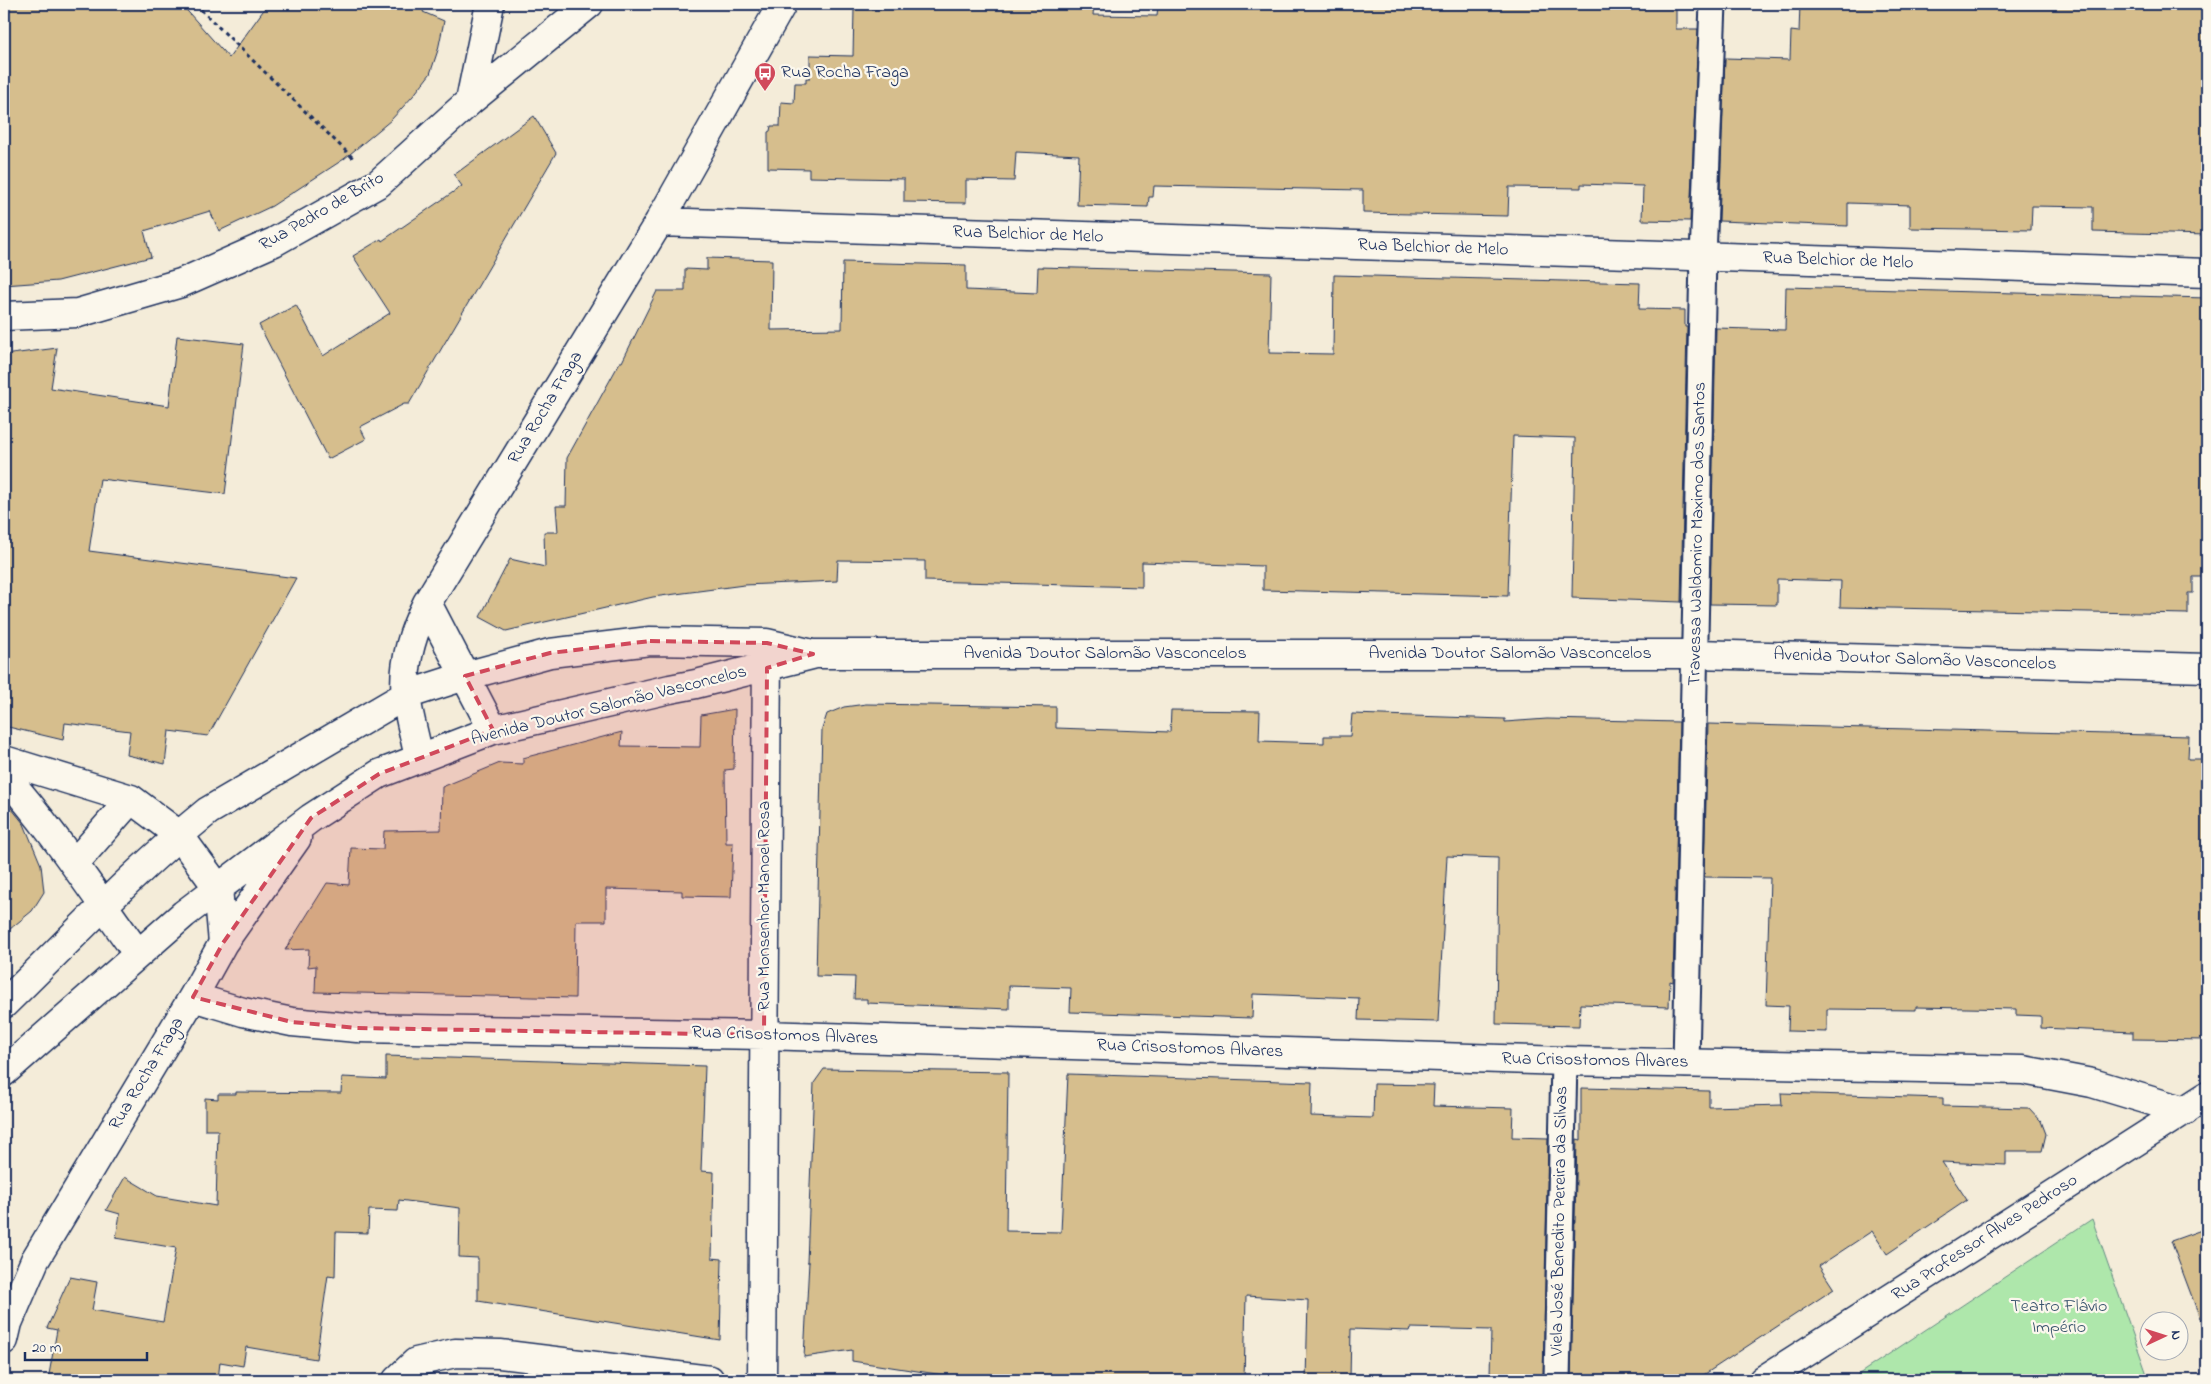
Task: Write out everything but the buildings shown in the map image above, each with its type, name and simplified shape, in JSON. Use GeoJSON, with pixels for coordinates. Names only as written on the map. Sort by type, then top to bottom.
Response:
{"type":"FeatureCollection","features":[{"type":"Feature","properties":{"kind":"street"},"geometry":{"type":"LineString","coordinates":[[470,101],[490,4]]}},
{"type":"Feature","properties":{"kind":"street","name":"Rua Pedro de Brito"},"geometry":{"type":"LineString","coordinates":[[4,316],[78,312],[182,283],[274,242],[379,182],[470,101],[589,4]]}},
{"type":"Feature","properties":{"kind":"street","name":"Rua Rocha Fraga"},"geometry":{"type":"LineString","coordinates":[[419,758],[406,695],[407,663],[414,629],[427,603],[659,222],[782,4]]}},
{"type":"Feature","properties":{"kind":"street","name":"Rua Belchior de Melo"},"geometry":{"type":"LineString","coordinates":[[659,222],[2207,273]]}},
{"type":"Feature","properties":{"kind":"street"},"geometry":{"type":"LineString","coordinates":[[427,603],[493,730]]}},
{"type":"Feature","properties":{"kind":"street","name":"Avenida Doutor Salomão Vasconcelos"},"geometry":{"type":"LineString","coordinates":[[4,1004],[70,940],[102,905],[179,834],[208,811],[406,695],[465,676],[550,653],[650,641],[767,655],[1696,654],[2207,668]]}},
{"type":"Feature","properties":{"kind":"street","name":"Avenida Doutor Salomão Vasconcelos"},"geometry":{"type":"LineString","coordinates":[[4,1072],[138,954],[218,888],[311,818],[379,774],[493,730],[767,655]]}},
{"type":"Feature","properties":{"kind":"street","name":"Rua Monsenhor Manoel Rosa"},"geometry":{"type":"LineString","coordinates":[[762,1380],[767,655]]}},
{"type":"Feature","properties":{"kind":"street"},"geometry":{"type":"LineString","coordinates":[[4,760],[131,799],[179,834],[218,888],[223,943]]}},
{"type":"Feature","properties":{"kind":"street"},"geometry":{"type":"LineString","coordinates":[[4,776],[35,811],[138,954]]}},
{"type":"Feature","properties":{"kind":"street"},"geometry":{"type":"LineString","coordinates":[[74,864],[131,799]]}},
{"type":"Feature","properties":{"kind":"street","name":"Rua Rocha Fraga"},"geometry":{"type":"LineString","coordinates":[[4,1340],[8,1323],[35,1260],[193,997],[223,943],[311,818]]}},
{"type":"Feature","properties":{"kind":"street","name":"Rua Crisostomos Alvares"},"geometry":{"type":"LineString","coordinates":[[193,997],[243,1012],[292,1022],[356,1028],[764,1035],[1564,1062],[2023,1070],[2196,1104]]}},
{"type":"Feature","properties":{"kind":"street","name":"Rua Professor Alves Pedroso"},"geometry":{"type":"LineString","coordinates":[[1763,1380],[2196,1104]]}},
{"type":"Feature","properties":{"kind":"street"},"geometry":{"type":"LineString","coordinates":[[397,1380],[416,1362],[455,1352],[500,1354],[710,1380]]}},
{"type":"Feature","properties":{"kind":"lane","name":"Travessa Waldomiro Maximo dos Santos"},"geometry":{"type":"LineString","coordinates":[[1686,1064],[1703,257],[1713,4]]}},
{"type":"Feature","properties":{"kind":"lane","name":"Viela José Benedito Pereira da Silvas"},"geometry":{"type":"LineString","coordinates":[[1557,1380],[1564,1062]]}},
{"type":"Feature","properties":{"kind":"path"},"geometry":{"type":"LineString","coordinates":[[195,4],[379,182]]}},
{"type":"Feature","properties":{"kind":"highlighted area"},"geometry":{"type":"Polygon","coordinates":[[[650,641],[767,643],[813,654],[767,668],[764,1035],[357,1028],[292,1022],[193,997],[223,943],[311,818],[379,774],[493,730],[465,676],[550,653],[650,641]]]}},
{"type":"Feature","properties":{"kind":"green space","name":"Teatro Flávio Império"},"geometry":{"type":"Polygon","coordinates":[[[2092,1219],[2138,1349],[2138,1362],[2143,1362],[2149,1380],[1850,1380],[2092,1219]]]}},
{"type":"Feature","properties":{"kind":"place","name":"Rua Rocha Fraga"},"geometry":{"type":"Point","coordinates":[765,92]}}]}
